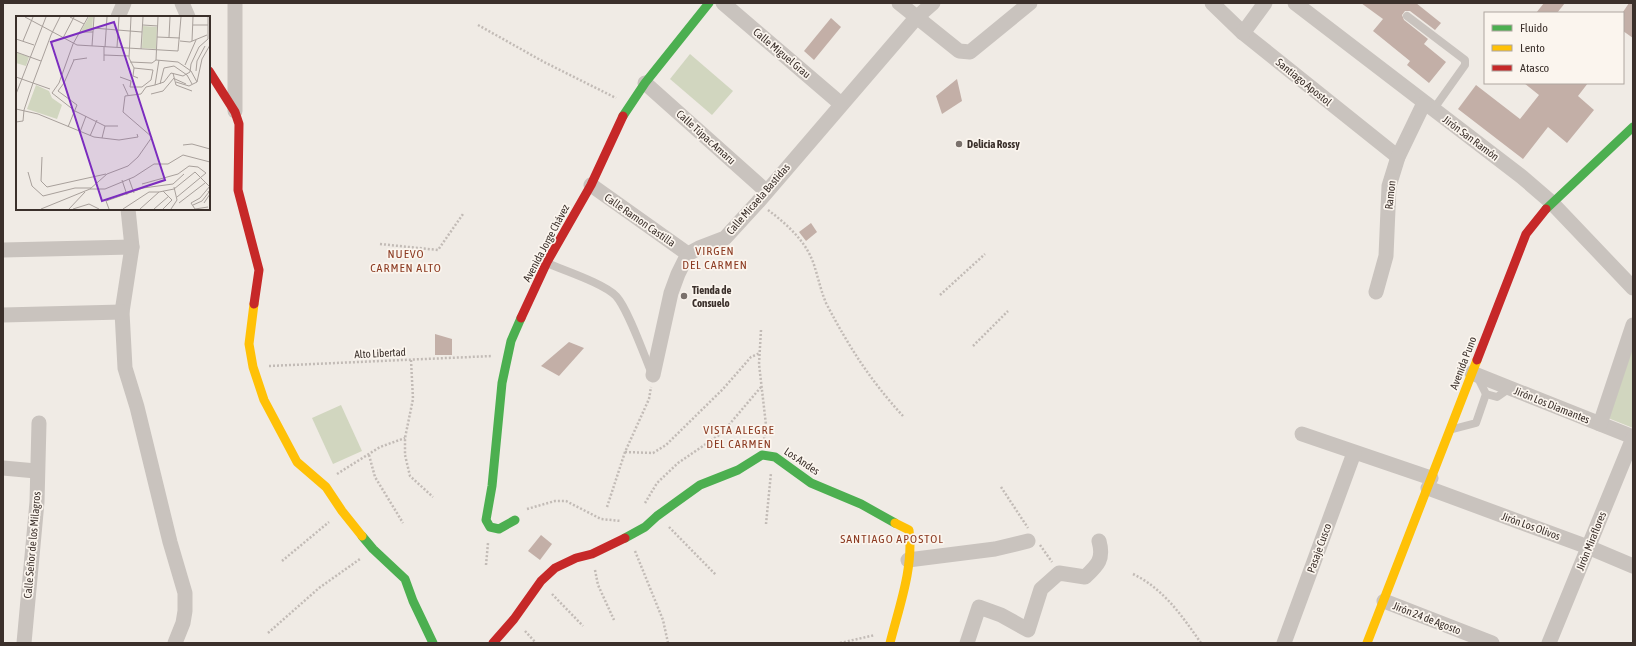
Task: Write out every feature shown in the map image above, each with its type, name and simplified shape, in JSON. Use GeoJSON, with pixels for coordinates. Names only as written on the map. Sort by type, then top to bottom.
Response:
{"type":"FeatureCollection","features":[{"type":"Feature","properties":{"kind":"street"},"geometry":{"type":"LineString","coordinates":[[118,16],[124,3]]}},
{"type":"Feature","properties":{"kind":"street"},"geometry":{"type":"LineString","coordinates":[[182,3],[188,16]]}},
{"type":"Feature","properties":{"kind":"street"},"geometry":{"type":"LineString","coordinates":[[235,3],[235,112]]}},
{"type":"Feature","properties":{"kind":"street","name":"Avenida Jorge Chávez"},"geometry":{"type":"LineString","coordinates":[[490,527],[486,520],[492,486],[502,383],[511,341],[547,262],[591,185],[613,134],[645,83],[709,3]]}},
{"type":"Feature","properties":{"kind":"street","name":"Calle Miguel Grau"},"geometry":{"type":"LineString","coordinates":[[723,3],[841,104]]}},
{"type":"Feature","properties":{"kind":"street"},"geometry":{"type":"LineString","coordinates":[[898,3],[960,51],[970,52],[1030,3]]}},
{"type":"Feature","properties":{"kind":"street","name":"Calle Micaela Bastidas"},"geometry":{"type":"LineString","coordinates":[[688,254],[725,238],[916,18],[933,3]]}},
{"type":"Feature","properties":{"kind":"street","name":"Santiago Apostol"},"geometry":{"type":"LineString","coordinates":[[1212,3],[1243,33],[1398,157]]}},
{"type":"Feature","properties":{"kind":"street"},"geometry":{"type":"LineString","coordinates":[[1243,33],[1265,3]]}},
{"type":"Feature","properties":{"kind":"street","name":"Jirón San Ramón"},"geometry":{"type":"LineString","coordinates":[[1295,3],[1522,177],[1551,202],[1633,288]]}},
{"type":"Feature","properties":{"kind":"street"},"geometry":{"type":"LineString","coordinates":[[210,73],[235,112],[239,124],[238,190],[259,270],[249,344],[264,400],[297,462],[326,487],[342,511],[373,549],[405,579],[413,601],[433,643]]}},
{"type":"Feature","properties":{"kind":"street","name":"Calle Túpac Amaru"},"geometry":{"type":"LineString","coordinates":[[645,83],[762,197]]}},
{"type":"Feature","properties":{"kind":"street","name":"Ramon"},"geometry":{"type":"LineString","coordinates":[[1376,292],[1386,256],[1389,186],[1398,157],[1429,106]]}},
{"type":"Feature","properties":{"kind":"street","name":"Avenida Puno"},"geometry":{"type":"LineString","coordinates":[[1367,643],[1450,430],[1474,374],[1526,234],[1551,202],[1633,127]]}},
{"type":"Feature","properties":{"kind":"street","name":"Calle Ramon Castilla"},"geometry":{"type":"LineString","coordinates":[[591,185],[688,254]]}},
{"type":"Feature","properties":{"kind":"street"},"geometry":{"type":"LineString","coordinates":[[128,210],[132,247],[122,312],[125,368],[138,408],[170,542],[185,593],[184,617],[175,643]]}},
{"type":"Feature","properties":{"kind":"street"},"geometry":{"type":"LineString","coordinates":[[3,250],[132,247]]}},
{"type":"Feature","properties":{"kind":"street"},"geometry":{"type":"LineString","coordinates":[[653,375],[671,293],[688,254]]}},
{"type":"Feature","properties":{"kind":"street"},"geometry":{"type":"LineString","coordinates":[[3,315],[122,312]]}},
{"type":"Feature","properties":{"kind":"street"},"geometry":{"type":"LineString","coordinates":[[1600,424],[1633,326]]}},
{"type":"Feature","properties":{"kind":"street","name":"Jirón Los Diamantes"},"geometry":{"type":"LineString","coordinates":[[1474,374],[1633,438]]}},
{"type":"Feature","properties":{"kind":"street","name":"Calle Señor de los Milagros"},"geometry":{"type":"LineString","coordinates":[[24,643],[37,502],[36,471],[39,423]]}},
{"type":"Feature","properties":{"kind":"street","name":"Jirón Los Olivos"},"geometry":{"type":"LineString","coordinates":[[1302,434],[1430,483],[1633,566]]}},
{"type":"Feature","properties":{"kind":"street","name":"Jirón Miraflores"},"geometry":{"type":"LineString","coordinates":[[1549,643],[1633,438]]}},
{"type":"Feature","properties":{"kind":"street","name":"Pasaje Cusco"},"geometry":{"type":"LineString","coordinates":[[1284,643],[1354,453]]}},
{"type":"Feature","properties":{"kind":"street"},"geometry":{"type":"LineString","coordinates":[[493,643],[514,619],[541,581],[555,568],[576,558],[592,554],[629,536],[645,527],[657,516],[700,485],[738,470],[762,455]]}},
{"type":"Feature","properties":{"kind":"street","name":"Los Andes"},"geometry":{"type":"LineString","coordinates":[[762,455],[775,457],[811,483],[861,504],[909,530],[911,535],[908,560],[899,611],[890,643]]}},
{"type":"Feature","properties":{"kind":"street"},"geometry":{"type":"LineString","coordinates":[[3,468],[36,471]]}},
{"type":"Feature","properties":{"kind":"street"},"geometry":{"type":"LineString","coordinates":[[490,527],[499,529],[514,520]]}},
{"type":"Feature","properties":{"kind":"street"},"geometry":{"type":"LineString","coordinates":[[908,560],[995,550],[1028,541]]}},
{"type":"Feature","properties":{"kind":"street"},"geometry":{"type":"LineString","coordinates":[[967,643],[979,607],[1001,615],[1028,630],[1041,590],[1059,573],[1085,577],[1097,566],[1102,551],[1099,541]]}},
{"type":"Feature","properties":{"kind":"street","name":"Jirón 24 de Agosto"},"geometry":{"type":"LineString","coordinates":[[1384,601],[1492,643]]}},
{"type":"Feature","properties":{"kind":"lane"},"geometry":{"type":"LineString","coordinates":[[1407,16],[1465,60],[1465,65],[1429,106]]}},
{"type":"Feature","properties":{"kind":"lane"},"geometry":{"type":"LineString","coordinates":[[547,262],[605,288],[616,296],[623,308],[653,375]]}},
{"type":"Feature","properties":{"kind":"lane"},"geometry":{"type":"LineString","coordinates":[[1474,374],[1486,394],[1497,397],[1510,388]]}},
{"type":"Feature","properties":{"kind":"lane"},"geometry":{"type":"LineString","coordinates":[[1450,430],[1476,423],[1486,394]]}},
{"type":"Feature","properties":{"kind":"path"},"geometry":{"type":"LineString","coordinates":[[478,25],[544,62],[630,105]]}},
{"type":"Feature","properties":{"kind":"path"},"geometry":{"type":"LineString","coordinates":[[762,197],[807,249],[815,267],[820,290],[847,343],[867,374],[903,416]]}},
{"type":"Feature","properties":{"kind":"path"},"geometry":{"type":"LineString","coordinates":[[380,244],[438,250],[463,214]]}},
{"type":"Feature","properties":{"kind":"path"},"geometry":{"type":"LineString","coordinates":[[940,295],[985,254]]}},
{"type":"Feature","properties":{"kind":"path"},"geometry":{"type":"LineString","coordinates":[[973,346],[1008,311]]}},
{"type":"Feature","properties":{"kind":"path"},"geometry":{"type":"LineString","coordinates":[[761,330],[761,387],[766,426],[762,455]]}},
{"type":"Feature","properties":{"kind":"path"},"geometry":{"type":"LineString","coordinates":[[626,452],[653,453],[666,445],[723,389],[751,357],[760,353]]}},
{"type":"Feature","properties":{"kind":"path","name":"Alto Libertad"},"geometry":{"type":"LineString","coordinates":[[254,367],[508,355]]}},
{"type":"Feature","properties":{"kind":"path"},"geometry":{"type":"LineString","coordinates":[[411,360],[413,399],[405,438],[405,455],[410,476],[433,498]]}},
{"type":"Feature","properties":{"kind":"path"},"geometry":{"type":"LineString","coordinates":[[607,507],[626,452],[649,400],[653,375]]}},
{"type":"Feature","properties":{"kind":"path"},"geometry":{"type":"LineString","coordinates":[[642,508],[657,482],[678,464],[722,433],[761,387]]}},
{"type":"Feature","properties":{"kind":"path"},"geometry":{"type":"LineString","coordinates":[[326,487],[331,479],[345,468],[369,455],[380,447],[405,438]]}},
{"type":"Feature","properties":{"kind":"path"},"geometry":{"type":"LineString","coordinates":[[369,455],[375,477],[403,523]]}},
{"type":"Feature","properties":{"kind":"path"},"geometry":{"type":"LineString","coordinates":[[766,524],[769,478],[775,457]]}},
{"type":"Feature","properties":{"kind":"path"},"geometry":{"type":"LineString","coordinates":[[514,520],[529,508],[555,501],[566,501],[601,519],[626,522]]}},
{"type":"Feature","properties":{"kind":"path"},"geometry":{"type":"LineString","coordinates":[[282,561],[342,511]]}},
{"type":"Feature","properties":{"kind":"path"},"geometry":{"type":"LineString","coordinates":[[657,516],[716,575]]}},
{"type":"Feature","properties":{"kind":"path"},"geometry":{"type":"LineString","coordinates":[[486,565],[490,527]]}},
{"type":"Feature","properties":{"kind":"path"},"geometry":{"type":"LineString","coordinates":[[629,536],[663,620],[668,643]]}},
{"type":"Feature","properties":{"kind":"path"},"geometry":{"type":"LineString","coordinates":[[268,633],[319,588],[373,549]]}},
{"type":"Feature","properties":{"kind":"path"},"geometry":{"type":"LineString","coordinates":[[592,554],[598,585],[614,620]]}},
{"type":"Feature","properties":{"kind":"path"},"geometry":{"type":"LineString","coordinates":[[1133,574],[1145,580],[1164,595],[1178,610],[1201,643]]}},
{"type":"Feature","properties":{"kind":"path"},"geometry":{"type":"LineString","coordinates":[[541,581],[583,626]]}},
{"type":"Feature","properties":{"kind":"path"},"geometry":{"type":"LineString","coordinates":[[840,643],[893,631]]}},
{"type":"Feature","properties":{"kind":"green space"},"geometry":{"type":"Polygon","coordinates":[[[690,54],[733,91],[712,115],[670,79],[690,54]]]}},
{"type":"Feature","properties":{"kind":"green space"},"geometry":{"type":"Polygon","coordinates":[[[1633,345],[1633,428],[1608,418],[1633,345]]]}},
{"type":"Feature","properties":{"kind":"green space"},"geometry":{"type":"Polygon","coordinates":[[[341,405],[362,451],[333,464],[312,418],[341,405]]]}},
{"type":"Feature","properties":{"kind":"building"},"geometry":{"type":"Polygon","coordinates":[[[1361,3],[1416,3],[1441,23],[1435,30],[1410,11],[1405,11],[1402,15],[1404,20],[1428,39],[1424,44],[1446,62],[1429,83],[1407,65],[1410,61],[1373,31],[1383,19],[1361,3]]]}},
{"type":"Feature","properties":{"kind":"building"},"geometry":{"type":"Polygon","coordinates":[[[1544,3],[1565,3],[1558,12],[1537,12],[1544,3]]]}},
{"type":"Feature","properties":{"kind":"building"},"geometry":{"type":"Polygon","coordinates":[[[1629,3],[1633,3],[1633,38],[1624,32],[1623,12],[1629,3]]]}},
{"type":"Feature","properties":{"kind":"building"},"geometry":{"type":"Polygon","coordinates":[[[831,18],[841,27],[814,60],[804,51],[831,18]]]}},
{"type":"Feature","properties":{"kind":"building"},"geometry":{"type":"Polygon","coordinates":[[[957,79],[962,101],[942,114],[936,96],[957,79]]]}},
{"type":"Feature","properties":{"kind":"building"},"geometry":{"type":"Polygon","coordinates":[[[1525,84],[1587,84],[1578,96],[1594,110],[1567,143],[1548,127],[1523,159],[1458,109],[1476,85],[1520,119],[1539,95],[1525,84]]]}},
{"type":"Feature","properties":{"kind":"building"},"geometry":{"type":"Polygon","coordinates":[[[811,223],[817,232],[806,241],[799,232],[811,223]]]}},
{"type":"Feature","properties":{"kind":"building"},"geometry":{"type":"Polygon","coordinates":[[[435,334],[452,339],[452,355],[435,355],[435,334]]]}},
{"type":"Feature","properties":{"kind":"building"},"geometry":{"type":"Polygon","coordinates":[[[569,342],[584,348],[559,376],[541,366],[569,342]]]}},
{"type":"Feature","properties":{"kind":"building"},"geometry":{"type":"Polygon","coordinates":[[[541,535],[552,544],[540,560],[528,551],[541,535]]]}},
{"type":"Feature","properties":{"kind":"traffic: fast"},"geometry":{"type":"LineString","coordinates":[[623,116],[645,83],[709,3]]}},
{"type":"Feature","properties":{"kind":"traffic: fast"},"geometry":{"type":"LineString","coordinates":[[1546,209],[1633,127]]}},
{"type":"Feature","properties":{"kind":"traffic: fast"},"geometry":{"type":"LineString","coordinates":[[515,520],[499,529],[490,527],[486,520],[492,486],[502,383],[511,341],[521,318]]}},
{"type":"Feature","properties":{"kind":"traffic: fast"},"geometry":{"type":"LineString","coordinates":[[625,538],[645,527],[657,516],[700,485],[738,470],[762,455],[775,457],[811,483],[861,504],[895,523]]}},
{"type":"Feature","properties":{"kind":"traffic: fast"},"geometry":{"type":"LineString","coordinates":[[362,536],[373,549],[405,579],[413,601],[433,643]]}},
{"type":"Feature","properties":{"kind":"traffic: slow"},"geometry":{"type":"LineString","coordinates":[[254,304],[249,344],[253,367],[264,400],[297,462],[326,487],[342,511],[362,536]]}},
{"type":"Feature","properties":{"kind":"traffic: slow"},"geometry":{"type":"LineString","coordinates":[[1367,643],[1477,360]]}},
{"type":"Feature","properties":{"kind":"traffic: slow"},"geometry":{"type":"LineString","coordinates":[[890,643],[908,573],[910,544],[909,530],[895,523]]}},
{"type":"Feature","properties":{"kind":"traffic: jam"},"geometry":{"type":"LineString","coordinates":[[210,73],[235,112],[239,124],[238,190],[259,270],[254,304]]}},
{"type":"Feature","properties":{"kind":"traffic: jam"},"geometry":{"type":"LineString","coordinates":[[521,318],[547,262],[591,185],[623,116]]}},
{"type":"Feature","properties":{"kind":"traffic: jam"},"geometry":{"type":"LineString","coordinates":[[1477,360],[1526,234],[1546,209]]}},
{"type":"Feature","properties":{"kind":"traffic: jam"},"geometry":{"type":"LineString","coordinates":[[493,643],[514,619],[541,581],[555,568],[576,558],[592,554],[625,538]]}},
{"type":"Feature","properties":{"kind":"place","name":"Delicia Rossy"},"geometry":{"type":"Point","coordinates":[959,144]}},
{"type":"Feature","properties":{"kind":"place","name":"Tienda de Consuelo"},"geometry":{"type":"Point","coordinates":[684,296]}},
{"type":"Feature","properties":{"kind":"district","name":"VIRGEN DEL CARMEN"},"geometry":{"type":"Point","coordinates":[715,258]}},
{"type":"Feature","properties":{"kind":"district","name":"NUEVO CARMEN ALTO"},"geometry":{"type":"Point","coordinates":[406,261]}},
{"type":"Feature","properties":{"kind":"district","name":"VISTA ALEGRE DEL CARMEN"},"geometry":{"type":"Point","coordinates":[739,437]}},
{"type":"Feature","properties":{"kind":"district","name":"SANTIAGO APOSTOL"},"geometry":{"type":"Point","coordinates":[892,539]}}]}
